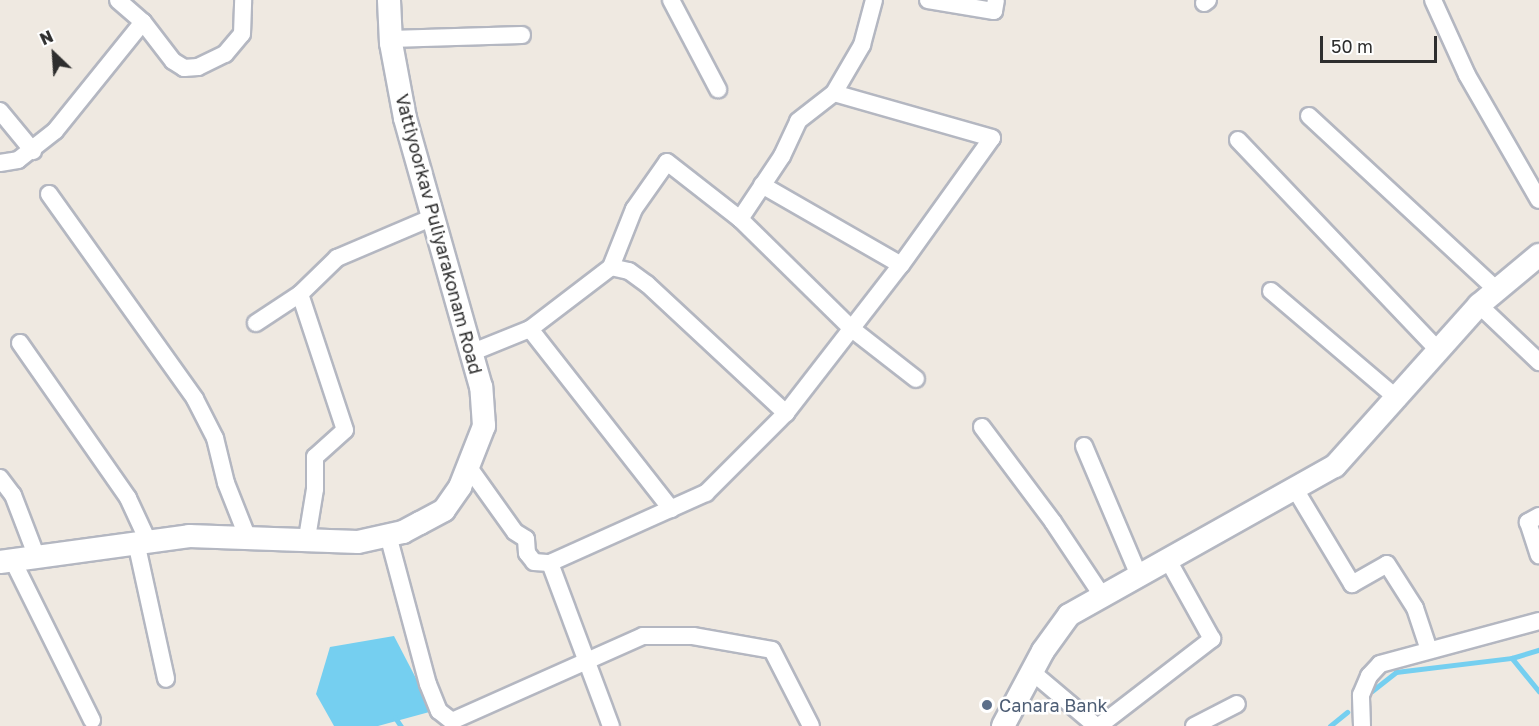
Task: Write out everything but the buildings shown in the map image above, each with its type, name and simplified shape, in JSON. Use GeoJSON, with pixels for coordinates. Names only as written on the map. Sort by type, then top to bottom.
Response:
{"type":"FeatureCollection","features":[{"type":"Feature","properties":{"kind":"main road","name":"Vattiyoorkav Puliyarakonam Road"},"geometry":{"type":"LineString","coordinates":[[6,560],[142,542],[247,536],[358,542],[403,532],[444,510],[470,469],[484,426],[473,352],[431,218],[405,118],[390,39],[389,0]]}},
{"type":"Feature","properties":{"kind":"main road"},"geometry":{"type":"LineString","coordinates":[[1003,726],[1057,627],[1101,594],[1335,466],[1398,399],[1479,305],[1539,255]]}},
{"type":"Feature","properties":{"kind":"street"},"geometry":{"type":"LineString","coordinates":[[118,0],[143,22],[173,61],[184,68],[198,68],[225,54],[242,34],[243,0]]}},
{"type":"Feature","properties":{"kind":"street"},"geometry":{"type":"LineString","coordinates":[[671,0],[718,89]]}},
{"type":"Feature","properties":{"kind":"street"},"geometry":{"type":"LineString","coordinates":[[740,219],[798,121],[834,93],[862,45],[874,0]]}},
{"type":"Feature","properties":{"kind":"street"},"geometry":{"type":"LineString","coordinates":[[928,0],[994,11],[996,0]]}},
{"type":"Feature","properties":{"kind":"street"},"geometry":{"type":"LineString","coordinates":[[1433,0],[1467,75],[1539,200]]}},
{"type":"Feature","properties":{"kind":"street"},"geometry":{"type":"LineString","coordinates":[[0,163],[18,160],[33,151],[55,131],[143,22]]}},
{"type":"Feature","properties":{"kind":"street"},"geometry":{"type":"LineString","coordinates":[[390,39],[522,35]]}},
{"type":"Feature","properties":{"kind":"street"},"geometry":{"type":"LineString","coordinates":[[470,469],[515,532],[526,539],[527,553],[534,562],[550,563],[706,493],[786,413],[901,265],[992,138],[834,93]]}},
{"type":"Feature","properties":{"kind":"street"},"geometry":{"type":"LineString","coordinates":[[0,111],[33,151]]}},
{"type":"Feature","properties":{"kind":"street"},"geometry":{"type":"LineString","coordinates":[[1309,116],[1496,289]]}},
{"type":"Feature","properties":{"kind":"street"},"geometry":{"type":"LineString","coordinates":[[1238,140],[1439,351]]}},
{"type":"Feature","properties":{"kind":"street"},"geometry":{"type":"LineString","coordinates":[[473,352],[530,329],[611,267],[634,209],[668,162],[740,219],[852,328],[916,379]]}},
{"type":"Feature","properties":{"kind":"street"},"geometry":{"type":"LineString","coordinates":[[762,185],[901,265]]}},
{"type":"Feature","properties":{"kind":"street"},"geometry":{"type":"LineString","coordinates":[[49,194],[172,362],[195,399],[215,438],[226,483],[247,536]]}},
{"type":"Feature","properties":{"kind":"street"},"geometry":{"type":"LineString","coordinates":[[256,322],[300,294],[337,258],[431,218]]}},
{"type":"Feature","properties":{"kind":"street"},"geometry":{"type":"LineString","coordinates":[[611,267],[629,271],[647,284],[786,413]]}},
{"type":"Feature","properties":{"kind":"street"},"geometry":{"type":"LineString","coordinates":[[1271,291],[1398,399]]}},
{"type":"Feature","properties":{"kind":"street"},"geometry":{"type":"LineString","coordinates":[[300,294],[345,430],[315,457],[315,489],[307,538]]}},
{"type":"Feature","properties":{"kind":"street"},"geometry":{"type":"LineString","coordinates":[[1479,305],[1539,362]]}},
{"type":"Feature","properties":{"kind":"street"},"geometry":{"type":"LineString","coordinates":[[530,329],[671,509]]}},
{"type":"Feature","properties":{"kind":"street"},"geometry":{"type":"LineString","coordinates":[[20,343],[128,498],[142,542],[166,679]]}},
{"type":"Feature","properties":{"kind":"street"},"geometry":{"type":"LineString","coordinates":[[982,427],[1053,522],[1101,594]]}},
{"type":"Feature","properties":{"kind":"street"},"geometry":{"type":"LineString","coordinates":[[1084,446],[1138,573]]}},
{"type":"Feature","properties":{"kind":"street"},"geometry":{"type":"LineString","coordinates":[[0,478],[13,495],[36,555]]}},
{"type":"Feature","properties":{"kind":"street"},"geometry":{"type":"LineString","coordinates":[[1295,489],[1352,584],[1387,564],[1415,608],[1429,650]]}},
{"type":"Feature","properties":{"kind":"street"},"geometry":{"type":"LineString","coordinates":[[1539,516],[1528,522],[1539,555]]}},
{"type":"Feature","properties":{"kind":"street"},"geometry":{"type":"LineString","coordinates":[[388,536],[428,684],[439,711],[450,720],[457,722],[586,659],[643,636],[693,636],[772,650],[811,726]]}},
{"type":"Feature","properties":{"kind":"street"},"geometry":{"type":"LineString","coordinates":[[1031,672],[1097,726],[1212,639],[1167,558]]}},
{"type":"Feature","properties":{"kind":"street"},"geometry":{"type":"LineString","coordinates":[[6,560],[92,720]]}},
{"type":"Feature","properties":{"kind":"street"},"geometry":{"type":"LineString","coordinates":[[550,563],[611,726]]}},
{"type":"Feature","properties":{"kind":"street"},"geometry":{"type":"LineString","coordinates":[[1362,726],[1360,694],[1374,669],[1388,661],[1539,621]]}},
{"type":"Feature","properties":{"kind":"street"},"geometry":{"type":"LineString","coordinates":[[1194,726],[1237,704]]}},
{"type":"Feature","properties":{"kind":"water"},"geometry":{"type":"Polygon","coordinates":[[[394,636],[433,711],[378,726],[334,726],[316,694],[330,647],[394,636]]]}},
{"type":"Feature","properties":{"kind":"waterway"},"geometry":{"type":"LineString","coordinates":[[1372,691],[1396,672],[1512,658],[1539,650]]}},
{"type":"Feature","properties":{"kind":"waterway"},"geometry":{"type":"LineString","coordinates":[[1512,658],[1539,691]]}},
{"type":"Feature","properties":{"kind":"waterway"},"geometry":{"type":"LineString","coordinates":[[1330,726],[1347,712]]}},
{"type":"Feature","properties":{"kind":"waterway"},"geometry":{"type":"LineString","coordinates":[[395,717],[401,726]]}},
{"type":"Feature","properties":{"kind":"place","name":"Canara Bank"},"geometry":{"type":"Point","coordinates":[987,705]}}]}
